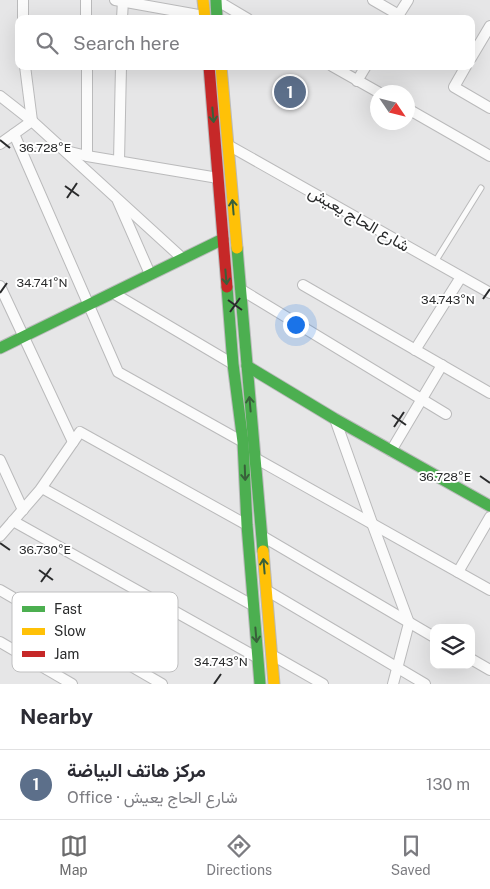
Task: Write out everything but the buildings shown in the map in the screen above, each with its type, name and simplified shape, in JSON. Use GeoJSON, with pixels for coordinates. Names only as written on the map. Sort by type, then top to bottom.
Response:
{"type":"FeatureCollection","features":[{"type":"Feature","properties":{"kind":"main road"},"geometry":{"type":"LineString","coordinates":[[203,0],[205,15]]}},
{"type":"Feature","properties":{"kind":"main road"},"geometry":{"type":"LineString","coordinates":[[216,0],[217,15]]}},
{"type":"Feature","properties":{"kind":"main road"},"geometry":{"type":"LineString","coordinates":[[209,70],[233,364],[243,442],[247,525],[260,684]]}},
{"type":"Feature","properties":{"kind":"main road"},"geometry":{"type":"LineString","coordinates":[[221,70],[274,684]]}},
{"type":"Feature","properties":{"kind":"main road"},"geometry":{"type":"LineString","coordinates":[[0,348],[223,239]]}},
{"type":"Feature","properties":{"kind":"main road"},"geometry":{"type":"LineString","coordinates":[[247,366],[335,419],[490,506]]}},
{"type":"Feature","properties":{"kind":"street"},"geometry":{"type":"LineString","coordinates":[[23,0],[24,15]]}},
{"type":"Feature","properties":{"kind":"street"},"geometry":{"type":"LineString","coordinates":[[86,0],[86,15]]}},
{"type":"Feature","properties":{"kind":"street"},"geometry":{"type":"LineString","coordinates":[[122,15],[120,0],[191,15]]}},
{"type":"Feature","properties":{"kind":"street"},"geometry":{"type":"LineString","coordinates":[[216,0],[241,15]]}},
{"type":"Feature","properties":{"kind":"street"},"geometry":{"type":"LineString","coordinates":[[373,0],[395,15]]}},
{"type":"Feature","properties":{"kind":"street"},"geometry":{"type":"LineString","coordinates":[[399,15],[408,0]]}},
{"type":"Feature","properties":{"kind":"street"},"geometry":{"type":"LineString","coordinates":[[475,51],[490,26]]}},
{"type":"Feature","properties":{"kind":"street"},"geometry":{"type":"LineString","coordinates":[[26,70],[32,121]]}},
{"type":"Feature","properties":{"kind":"street"},"geometry":{"type":"LineString","coordinates":[[87,70],[87,156]]}},
{"type":"Feature","properties":{"kind":"street"},"geometry":{"type":"LineString","coordinates":[[119,161],[121,70]]}},
{"type":"Feature","properties":{"kind":"street"},"geometry":{"type":"LineString","coordinates":[[339,70],[370,88]]}},
{"type":"Feature","properties":{"kind":"street"},"geometry":{"type":"LineString","coordinates":[[357,81],[364,70]]}},
{"type":"Feature","properties":{"kind":"street"},"geometry":{"type":"LineString","coordinates":[[464,70],[454,87],[490,108]]}},
{"type":"Feature","properties":{"kind":"street"},"geometry":{"type":"LineString","coordinates":[[0,96],[32,121],[182,258]]}},
{"type":"Feature","properties":{"kind":"street"},"geometry":{"type":"LineString","coordinates":[[415,113],[490,156]]}},
{"type":"Feature","properties":{"kind":"street"},"geometry":{"type":"LineString","coordinates":[[0,144],[32,121]]}},
{"type":"Feature","properties":{"kind":"street"},"geometry":{"type":"LineString","coordinates":[[14,134],[118,372],[243,442]]}},
{"type":"Feature","properties":{"kind":"street","name":"شارع الحاج يعيش"},"geometry":{"type":"LineString","coordinates":[[228,145],[490,293]]}},
{"type":"Feature","properties":{"kind":"street"},"geometry":{"type":"LineString","coordinates":[[64,151],[218,178]]}},
{"type":"Feature","properties":{"kind":"street"},"geometry":{"type":"LineString","coordinates":[[116,198],[150,274]]}},
{"type":"Feature","properties":{"kind":"street"},"geometry":{"type":"LineString","coordinates":[[415,350],[461,277]]}},
{"type":"Feature","properties":{"kind":"street"},"geometry":{"type":"LineString","coordinates":[[303,285],[490,393]]}},
{"type":"Feature","properties":{"kind":"street"},"geometry":{"type":"LineString","coordinates":[[0,286],[73,442]]}},
{"type":"Feature","properties":{"kind":"street"},"geometry":{"type":"LineString","coordinates":[[240,289],[446,414]]}},
{"type":"Feature","properties":{"kind":"street"},"geometry":{"type":"LineString","coordinates":[[113,293],[233,364]]}},
{"type":"Feature","properties":{"kind":"street"},"geometry":{"type":"LineString","coordinates":[[391,451],[442,365]]}},
{"type":"Feature","properties":{"kind":"street"},"geometry":{"type":"LineString","coordinates":[[335,419],[409,623],[393,684]]}},
{"type":"Feature","properties":{"kind":"street"},"geometry":{"type":"LineString","coordinates":[[0,536],[42,488],[80,432],[247,525]]}},
{"type":"Feature","properties":{"kind":"street"},"geometry":{"type":"LineString","coordinates":[[255,458],[490,590]]}},
{"type":"Feature","properties":{"kind":"street"},"geometry":{"type":"LineString","coordinates":[[0,460],[23,510]]}},
{"type":"Feature","properties":{"kind":"street"},"geometry":{"type":"LineString","coordinates":[[42,488],[254,606]]}},
{"type":"Feature","properties":{"kind":"street"},"geometry":{"type":"LineString","coordinates":[[458,572],[490,517]]}},
{"type":"Feature","properties":{"kind":"street"},"geometry":{"type":"LineString","coordinates":[[14,521],[140,592]]}},
{"type":"Feature","properties":{"kind":"street"},"geometry":{"type":"LineString","coordinates":[[262,536],[430,635]]}},
{"type":"Feature","properties":{"kind":"street"},"geometry":{"type":"LineString","coordinates":[[0,590],[12,597]]}},
{"type":"Feature","properties":{"kind":"street"},"geometry":{"type":"LineString","coordinates":[[266,590],[425,684]]}},
{"type":"Feature","properties":{"kind":"street"},"geometry":{"type":"LineString","coordinates":[[178,613],[258,658]]}},
{"type":"Feature","properties":{"kind":"street"},"geometry":{"type":"LineString","coordinates":[[0,642],[12,649]]}},
{"type":"Feature","properties":{"kind":"street"},"geometry":{"type":"LineString","coordinates":[[272,655],[323,684]]}},
{"type":"Feature","properties":{"kind":"street"},"geometry":{"type":"LineString","coordinates":[[475,661],[490,670]]}},
{"type":"Feature","properties":{"kind":"street"},"geometry":{"type":"LineString","coordinates":[[51,672],[72,684]]}},
{"type":"Feature","properties":{"kind":"street"},"geometry":{"type":"LineString","coordinates":[[141,672],[162,684]]}},
{"type":"Feature","properties":{"kind":"lane"},"geometry":{"type":"LineString","coordinates":[[435,262],[481,188]]}},
{"type":"Feature","properties":{"kind":"traffic: fast"},"geometry":{"type":"LineString","coordinates":[[216,0],[217,15]]}},
{"type":"Feature","properties":{"kind":"traffic: fast"},"geometry":{"type":"LineString","coordinates":[[0,348],[223,239]]}},
{"type":"Feature","properties":{"kind":"traffic: fast"},"geometry":{"type":"LineString","coordinates":[[237,248],[263,551]]}},
{"type":"Feature","properties":{"kind":"traffic: fast"},"geometry":{"type":"LineString","coordinates":[[227,287],[233,364],[243,442],[247,525],[260,684]]}},
{"type":"Feature","properties":{"kind":"traffic: fast"},"geometry":{"type":"LineString","coordinates":[[247,366],[335,419],[490,506]]}},
{"type":"Feature","properties":{"kind":"traffic: slow"},"geometry":{"type":"LineString","coordinates":[[203,0],[205,15]]}},
{"type":"Feature","properties":{"kind":"traffic: slow"},"geometry":{"type":"LineString","coordinates":[[221,70],[237,248]]}},
{"type":"Feature","properties":{"kind":"traffic: slow"},"geometry":{"type":"LineString","coordinates":[[263,551],[274,684]]}},
{"type":"Feature","properties":{"kind":"traffic: jam"},"geometry":{"type":"LineString","coordinates":[[209,70],[227,287]]}},
{"type":"Feature","properties":{"kind":"place","name":"مركز هاتف البياضة"},"geometry":{"type":"Point","coordinates":[290,92]}}]}
